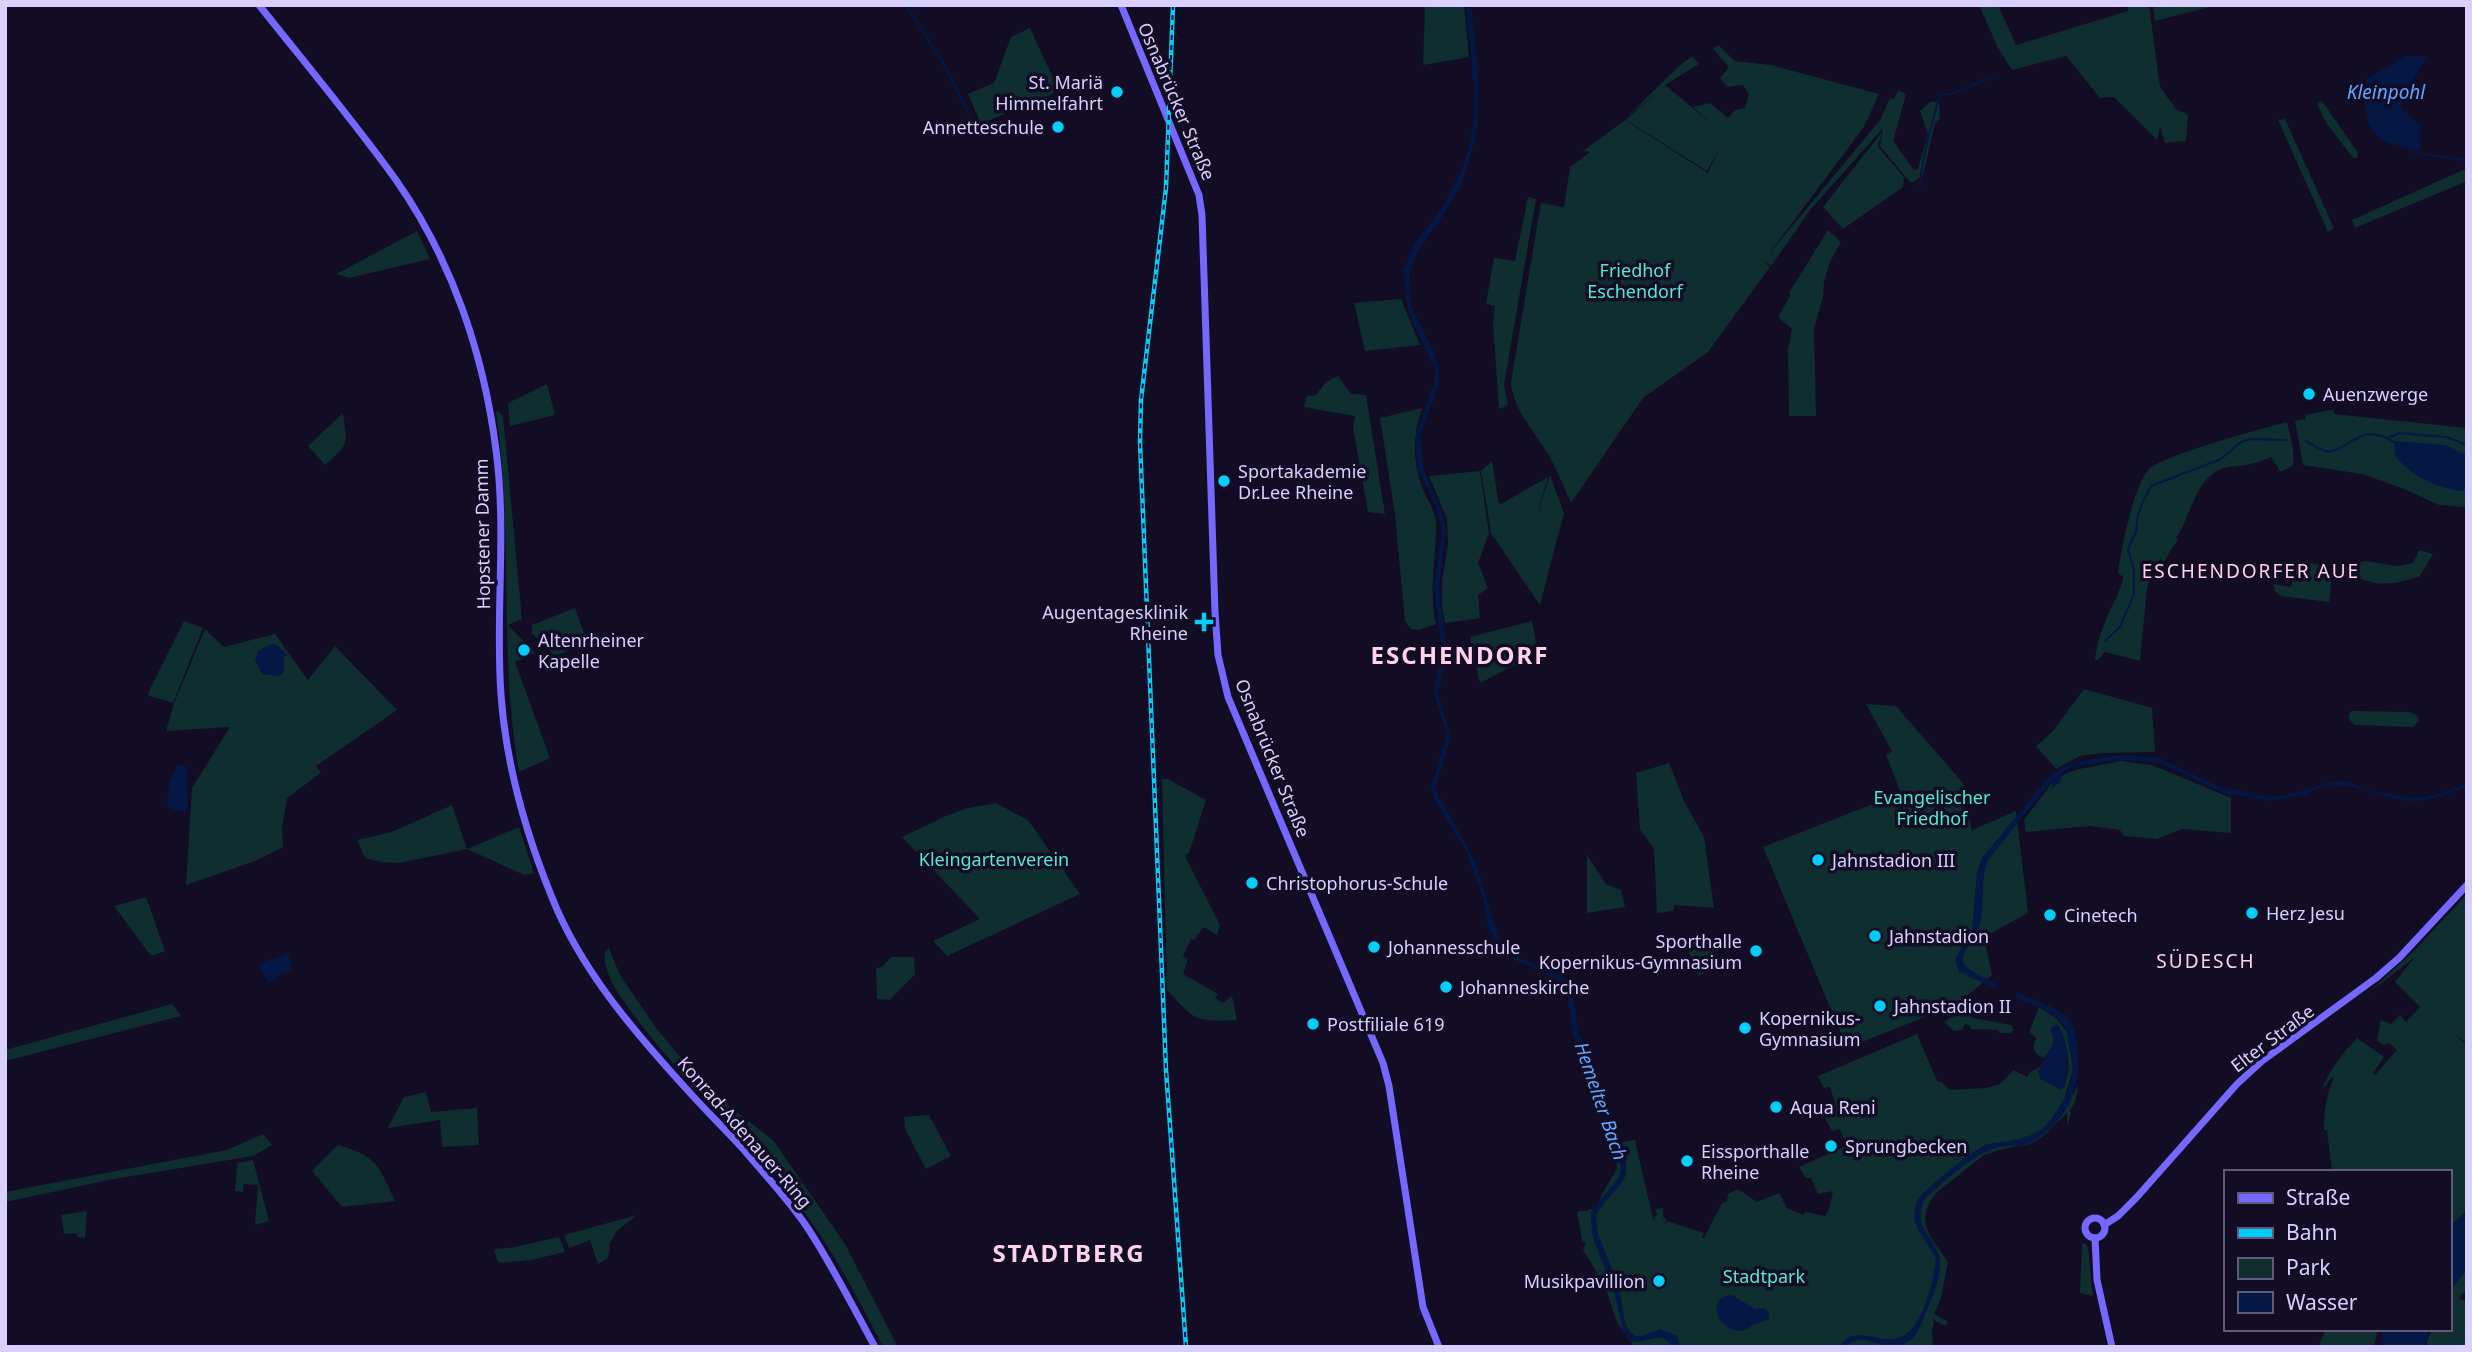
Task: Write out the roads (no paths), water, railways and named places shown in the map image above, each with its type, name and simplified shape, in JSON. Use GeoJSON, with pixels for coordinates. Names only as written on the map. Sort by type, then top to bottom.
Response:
{"type":"FeatureCollection","features":[{"type":"Feature","properties":{"kind":"main road","name":"Hopstener Damm"},"geometry":{"type":"LineString","coordinates":[[259,5],[397,181],[449,276],[469,327],[488,395],[500,483],[499,653],[505,737],[526,825],[553,900],[576,949]]}},
{"type":"Feature","properties":{"kind":"main road","name":"Osnabrücker Straße"},"geometry":{"type":"LineString","coordinates":[[1121,5],[1199,195],[1214,612],[1218,655],[1228,697],[1383,1063],[1389,1086],[1422,1300],[1439,1347]]}},
{"type":"Feature","properties":{"kind":"main road","name":"Elter Straße"},"geometry":{"type":"LineString","coordinates":[[2104,1225],[2118,1216],[2137,1197],[2237,1084],[2262,1061],[2376,978],[2467,885]]}},
{"type":"Feature","properties":{"kind":"main road","name":"Konrad-Adenauer-Ring"},"geometry":{"type":"LineString","coordinates":[[576,949],[664,1065],[741,1147],[806,1225],[875,1347]]}},
{"type":"Feature","properties":{"kind":"main road"},"geometry":{"type":"LineString","coordinates":[[2094,1217],[2099,1218],[2104,1225],[2103,1234],[2095,1238],[2085,1232],[2087,1221],[2094,1217]]}},
{"type":"Feature","properties":{"kind":"main road"},"geometry":{"type":"LineString","coordinates":[[2095,1238],[2097,1280],[2112,1347]]}},
{"type":"Feature","properties":{"kind":"water"},"geometry":{"type":"Polygon","coordinates":[[[1466,5],[1471,5],[1478,69],[1478,122],[1474,143],[1461,185],[1419,249],[1409,275],[1411,306],[1436,357],[1440,380],[1420,437],[1424,471],[1442,512],[1446,532],[1439,588],[1447,653],[1438,694],[1451,737],[1435,789],[1475,861],[1499,938],[1516,956],[1561,976],[1571,987],[1579,1033],[1596,1071],[1600,1100],[1611,1119],[1626,1160],[1626,1175],[1623,1181],[1596,1216],[1598,1234],[1619,1287],[1625,1323],[1631,1333],[1641,1336],[1660,1329],[1677,1336],[1680,1347],[1672,1347],[1659,1338],[1632,1342],[1623,1331],[1615,1295],[1592,1235],[1591,1212],[1619,1177],[1621,1167],[1608,1126],[1594,1099],[1591,1072],[1572,1033],[1567,989],[1556,979],[1514,960],[1495,939],[1489,929],[1481,891],[1466,851],[1436,802],[1431,788],[1447,733],[1433,692],[1442,653],[1434,586],[1442,529],[1436,507],[1418,470],[1415,437],[1435,380],[1435,369],[1409,314],[1403,271],[1415,243],[1449,195],[1462,170],[1470,144],[1474,86],[1466,5]]]}},
{"type":"Feature","properties":{"kind":"water","name":"Kleinpohl"},"geometry":{"type":"Polygon","coordinates":[[[2407,56],[2427,56],[2407,89],[2407,98],[2400,107],[2421,127],[2420,151],[2395,145],[2375,134],[2366,112],[2367,78],[2407,56]]]}},
{"type":"Feature","properties":{"kind":"water"},"geometry":{"type":"Polygon","coordinates":[[[2396,441],[2445,445],[2467,455],[2467,488],[2462,491],[2443,487],[2416,475],[2395,455],[2396,441]]]}},
{"type":"Feature","properties":{"kind":"water"},"geometry":{"type":"Polygon","coordinates":[[[272,644],[277,645],[287,655],[284,658],[284,672],[280,676],[262,674],[255,660],[259,650],[272,644]]]}},
{"type":"Feature","properties":{"kind":"water"},"geometry":{"type":"Polygon","coordinates":[[[2116,755],[2158,757],[2220,787],[2271,797],[2288,795],[2331,782],[2347,781],[2367,790],[2413,798],[2438,794],[2467,783],[2467,787],[2434,798],[2414,801],[2343,785],[2329,785],[2316,789],[2305,797],[2301,795],[2270,801],[2231,794],[2229,796],[2160,763],[2129,760],[2073,767],[2061,773],[2061,781],[2053,788],[2051,787],[2057,778],[2051,782],[1988,860],[1980,923],[1976,936],[1964,953],[1963,961],[1973,971],[2000,985],[1995,988],[1959,972],[1955,959],[1972,931],[1977,872],[1982,858],[2047,779],[2072,763],[2116,755]]]}},
{"type":"Feature","properties":{"kind":"water"},"geometry":{"type":"Polygon","coordinates":[[[177,765],[187,768],[188,805],[184,812],[167,804],[169,783],[177,765]]]}},
{"type":"Feature","properties":{"kind":"water"},"geometry":{"type":"Polygon","coordinates":[[[289,953],[292,967],[290,971],[278,975],[272,982],[267,982],[260,967],[261,963],[289,953]]]}},
{"type":"Feature","properties":{"kind":"water"},"geometry":{"type":"Polygon","coordinates":[[[2017,993],[2055,1008],[2069,1019],[2073,1026],[2078,1074],[2064,1112],[2045,1133],[2033,1141],[1987,1151],[1968,1162],[1926,1197],[1921,1222],[1939,1256],[1939,1273],[1920,1327],[1911,1340],[1896,1346],[1859,1340],[1839,1347],[1845,1340],[1857,1335],[1894,1339],[1912,1329],[1929,1293],[1936,1258],[1916,1224],[1914,1216],[1918,1200],[1940,1178],[1982,1147],[2021,1139],[2039,1131],[2051,1120],[2062,1103],[2073,1068],[2066,1029],[2052,1014],[2015,998],[2017,993]]]}},
{"type":"Feature","properties":{"kind":"water"},"geometry":{"type":"Polygon","coordinates":[[[2056,1025],[2064,1037],[2067,1053],[2065,1086],[2060,1089],[2040,1079],[2039,1074],[2043,1060],[2055,1043],[2051,1028],[2056,1025]]]}},
{"type":"Feature","properties":{"kind":"water"},"geometry":{"type":"Polygon","coordinates":[[[2467,1212],[2467,1269],[2451,1289],[2451,1224],[2467,1212]]]}},
{"type":"Feature","properties":{"kind":"water"},"geometry":{"type":"Polygon","coordinates":[[[1732,1295],[1755,1309],[1765,1308],[1769,1318],[1744,1330],[1728,1327],[1718,1316],[1717,1309],[1718,1302],[1723,1297],[1732,1295]]]}},
{"type":"Feature","properties":{"kind":"water"},"geometry":{"type":"Polygon","coordinates":[[[2383,1331],[2428,1331],[2424,1347],[2382,1347],[2383,1331]]]}},
{"type":"Feature","properties":{"kind":"waterway"},"geometry":{"type":"LineString","coordinates":[[906,5],[945,66],[974,125]]}},
{"type":"Feature","properties":{"kind":"waterway"},"geometry":{"type":"LineString","coordinates":[[1920,184],[1925,152],[1940,95],[1950,94],[1992,77]]}},
{"type":"Feature","properties":{"kind":"waterway"},"geometry":{"type":"LineString","coordinates":[[2409,148],[2412,152],[2467,161]]}},
{"type":"Feature","properties":{"kind":"waterway"},"geometry":{"type":"LineString","coordinates":[[2387,438],[2400,433],[2446,437],[2467,445]]}},
{"type":"Feature","properties":{"kind":"waterway"},"geometry":{"type":"LineString","coordinates":[[2306,441],[2326,451],[2334,451],[2355,439],[2372,434],[2394,442]]}},
{"type":"Feature","properties":{"kind":"waterway"},"geometry":{"type":"LineString","coordinates":[[2105,641],[2120,627],[2134,594],[2134,570],[2128,549],[2136,532],[2143,501],[2151,486],[2221,459],[2241,442],[2250,439],[2286,440]]}},
{"type":"Feature","properties":{"kind":"railway"},"geometry":{"type":"LineString","coordinates":[[1173,5],[1166,188],[1141,400],[1140,442],[1166,1070],[1186,1347]]}},
{"type":"Feature","properties":{"kind":"place","name":"St. Mariä Himmelfahrt"},"geometry":{"type":"Point","coordinates":[1117,92]}},
{"type":"Feature","properties":{"kind":"place","name":"Annetteschule"},"geometry":{"type":"Point","coordinates":[1058,127]}},
{"type":"Feature","properties":{"kind":"place","name":"Auenzwerge"},"geometry":{"type":"Point","coordinates":[2309,394]}},
{"type":"Feature","properties":{"kind":"place","name":"Sportakademie Dr.Lee Rheine"},"geometry":{"type":"Point","coordinates":[1224,481]}},
{"type":"Feature","properties":{"kind":"place","name":"Augentagesklinik Rheine"},"geometry":{"type":"Point","coordinates":[1204,622]}},
{"type":"Feature","properties":{"kind":"place","name":"Altenrheiner Kapelle"},"geometry":{"type":"Point","coordinates":[524,650]}},
{"type":"Feature","properties":{"kind":"place","name":"Jahnstadion III"},"geometry":{"type":"Point","coordinates":[1818,860]}},
{"type":"Feature","properties":{"kind":"place","name":"Christophorus-Schule"},"geometry":{"type":"Point","coordinates":[1252,883]}},
{"type":"Feature","properties":{"kind":"place","name":"Herz Jesu"},"geometry":{"type":"Point","coordinates":[2252,913]}},
{"type":"Feature","properties":{"kind":"place","name":"Cinetech"},"geometry":{"type":"Point","coordinates":[2050,915]}},
{"type":"Feature","properties":{"kind":"place","name":"Jahnstadion"},"geometry":{"type":"Point","coordinates":[1875,936]}},
{"type":"Feature","properties":{"kind":"place","name":"Johannesschule"},"geometry":{"type":"Point","coordinates":[1374,947]}},
{"type":"Feature","properties":{"kind":"place","name":"Sporthalle Kopernikus-Gymnasium"},"geometry":{"type":"Point","coordinates":[1756,951]}},
{"type":"Feature","properties":{"kind":"place","name":"Johanneskirche"},"geometry":{"type":"Point","coordinates":[1446,987]}},
{"type":"Feature","properties":{"kind":"place","name":"Jahnstadion II"},"geometry":{"type":"Point","coordinates":[1880,1006]}},
{"type":"Feature","properties":{"kind":"place","name":"Postfiliale 619"},"geometry":{"type":"Point","coordinates":[1313,1024]}},
{"type":"Feature","properties":{"kind":"place","name":"Kopernikus- Gymnasium"},"geometry":{"type":"Point","coordinates":[1745,1028]}},
{"type":"Feature","properties":{"kind":"place","name":"Aqua Reni"},"geometry":{"type":"Point","coordinates":[1776,1107]}},
{"type":"Feature","properties":{"kind":"place","name":"Sprungbecken"},"geometry":{"type":"Point","coordinates":[1831,1146]}},
{"type":"Feature","properties":{"kind":"place","name":"Eissporthalle Rheine"},"geometry":{"type":"Point","coordinates":[1687,1161]}},
{"type":"Feature","properties":{"kind":"place","name":"Musikpavillion"},"geometry":{"type":"Point","coordinates":[1659,1281]}},
{"type":"Feature","properties":{"kind":"district","name":"ESCHENDORFER AUE"},"geometry":{"type":"Point","coordinates":[2251,571]}},
{"type":"Feature","properties":{"kind":"district","name":"ESCHENDORF"},"geometry":{"type":"Point","coordinates":[1460,654]}},
{"type":"Feature","properties":{"kind":"district","name":"SÜDESCH"},"geometry":{"type":"Point","coordinates":[2206,961]}},
{"type":"Feature","properties":{"kind":"district","name":"STADTBERG"},"geometry":{"type":"Point","coordinates":[1069,1252]}},
{"type":"Feature","properties":{"kind":"park label","name":"Friedhof Eschendorf"},"geometry":{"type":"Point","coordinates":[1635,280]}},
{"type":"Feature","properties":{"kind":"park label","name":"Evangelischer Friedhof"},"geometry":{"type":"Point","coordinates":[1932,807]}},
{"type":"Feature","properties":{"kind":"park label","name":"Kleingartenverein"},"geometry":{"type":"Point","coordinates":[994,859]}},
{"type":"Feature","properties":{"kind":"park label","name":"Stadtpark"},"geometry":{"type":"Point","coordinates":[1764,1276]}},
{"type":"Feature","properties":{"kind":"water label","name":"Hemelter Bach"},"geometry":{"type":"Point","coordinates":[1601,1101]}}]}
